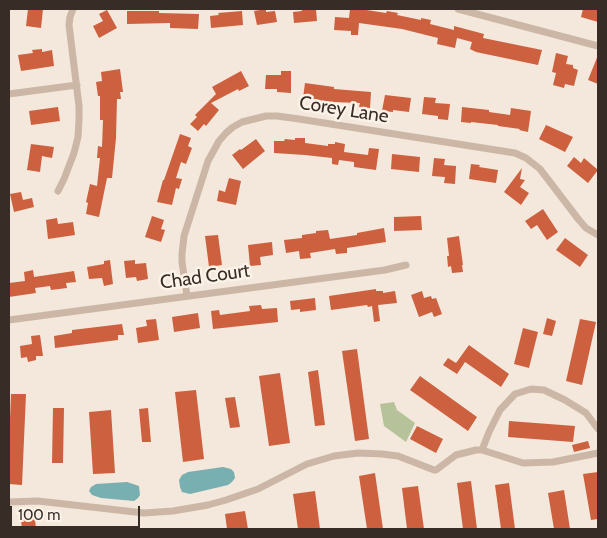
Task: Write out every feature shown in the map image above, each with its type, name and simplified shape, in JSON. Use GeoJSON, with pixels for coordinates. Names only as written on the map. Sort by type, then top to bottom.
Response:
{"type":"FeatureCollection","features":[{"type":"Feature","properties":{"kind":"street"},"geometry":{"type":"LineString","coordinates":[[58,191],[71,162],[78,137],[80,106],[69,25],[73,9]]}},
{"type":"Feature","properties":{"kind":"street"},"geometry":{"type":"LineString","coordinates":[[458,9],[598,46]]}},
{"type":"Feature","properties":{"kind":"street"},"geometry":{"type":"LineString","coordinates":[[9,94],[77,85]]}},
{"type":"Feature","properties":{"kind":"street","name":"Corey Lane"},"geometry":{"type":"LineString","coordinates":[[187,296],[182,254],[184,236],[208,161],[219,141],[233,127],[242,122],[266,116],[278,116],[515,153],[526,158],[540,169],[586,228],[598,235]]}},
{"type":"Feature","properties":{"kind":"street","name":"Chad Court"},"geometry":{"type":"LineString","coordinates":[[9,320],[385,270],[406,265]]}},
{"type":"Feature","properties":{"kind":"street"},"geometry":{"type":"LineString","coordinates":[[482,450],[500,410],[515,394],[531,389],[544,390],[565,400],[586,414],[598,428]]}},
{"type":"Feature","properties":{"kind":"street"},"geometry":{"type":"LineString","coordinates":[[9,502],[38,500],[144,513],[173,511],[208,505],[235,497],[258,489],[306,464],[334,456],[358,453],[398,456],[436,470],[456,455],[476,450],[527,463],[553,462],[598,453]]}},
{"type":"Feature","properties":{"kind":"green space"},"geometry":{"type":"Polygon","coordinates":[[[394,402],[397,410],[415,423],[406,442],[384,426],[380,404],[394,402]]]}},
{"type":"Feature","properties":{"kind":"water"},"geometry":{"type":"Polygon","coordinates":[[[223,467],[234,472],[235,478],[228,485],[190,494],[182,492],[179,480],[182,475],[188,472],[223,467]]]}},
{"type":"Feature","properties":{"kind":"water"},"geometry":{"type":"Polygon","coordinates":[[[127,482],[139,486],[140,495],[134,501],[101,498],[92,495],[89,491],[96,484],[127,482]]]}},
{"type":"Feature","properties":{"kind":"building"},"geometry":{"type":"Polygon","coordinates":[[[28,9],[43,9],[41,28],[26,26],[28,9]]]}},
{"type":"Feature","properties":{"kind":"building"},"geometry":{"type":"Polygon","coordinates":[[[266,9],[266,12],[275,11],[277,22],[257,25],[254,11],[266,9]]]}},
{"type":"Feature","properties":{"kind":"building"},"geometry":{"type":"Polygon","coordinates":[[[301,9],[316,9],[317,21],[294,23],[293,12],[302,11],[301,9]]]}},
{"type":"Feature","properties":{"kind":"building"},"geometry":{"type":"Polygon","coordinates":[[[350,9],[386,13],[387,11],[421,20],[421,18],[431,20],[430,24],[454,30],[454,26],[484,34],[483,38],[542,50],[538,65],[476,52],[470,49],[472,42],[457,38],[455,48],[437,44],[438,38],[402,29],[359,23],[358,35],[351,35],[351,31],[334,30],[335,17],[349,18],[350,9]]]}},
{"type":"Feature","properties":{"kind":"building"},"geometry":{"type":"Polygon","coordinates":[[[583,9],[598,9],[598,22],[581,17],[583,9]]]}},
{"type":"Feature","properties":{"kind":"building"},"geometry":{"type":"Polygon","coordinates":[[[107,10],[117,28],[99,38],[93,26],[103,21],[99,14],[107,10]]]}},
{"type":"Feature","properties":{"kind":"building"},"geometry":{"type":"Polygon","coordinates":[[[127,11],[199,14],[198,29],[170,28],[170,23],[127,24],[127,11]]]}},
{"type":"Feature","properties":{"kind":"building"},"geometry":{"type":"Polygon","coordinates":[[[242,11],[243,25],[211,28],[210,16],[219,15],[218,13],[242,11]]]}},
{"type":"Feature","properties":{"kind":"building"},"geometry":{"type":"Polygon","coordinates":[[[42,49],[42,52],[52,50],[54,66],[21,71],[18,55],[33,53],[32,50],[42,49]]]}},
{"type":"Feature","properties":{"kind":"building"},"geometry":{"type":"Polygon","coordinates":[[[556,53],[568,56],[566,64],[573,65],[573,68],[578,70],[574,86],[565,84],[564,88],[553,85],[556,73],[552,72],[556,53]]]}},
{"type":"Feature","properties":{"kind":"building"},"geometry":{"type":"Polygon","coordinates":[[[598,55],[598,84],[588,80],[598,55]]]}},
{"type":"Feature","properties":{"kind":"building"},"geometry":{"type":"Polygon","coordinates":[[[120,69],[123,92],[120,92],[121,99],[117,99],[112,178],[107,178],[99,217],[86,214],[88,203],[86,202],[90,184],[97,186],[100,158],[97,158],[98,146],[102,147],[103,120],[100,120],[100,96],[98,96],[96,82],[102,81],[101,72],[120,69]]]}},
{"type":"Feature","properties":{"kind":"building"},"geometry":{"type":"Polygon","coordinates":[[[241,71],[249,86],[239,91],[238,89],[211,103],[219,110],[206,126],[204,124],[198,131],[190,124],[197,117],[195,115],[216,94],[212,87],[241,71]]]}},
{"type":"Feature","properties":{"kind":"building"},"geometry":{"type":"Polygon","coordinates":[[[281,71],[291,71],[291,93],[277,92],[277,89],[265,89],[266,75],[281,75],[281,71]]]}},
{"type":"Feature","properties":{"kind":"building"},"geometry":{"type":"Polygon","coordinates":[[[305,83],[334,87],[334,89],[371,92],[370,108],[359,107],[360,103],[303,98],[305,83]]]}},
{"type":"Feature","properties":{"kind":"building"},"geometry":{"type":"Polygon","coordinates":[[[385,95],[411,98],[409,112],[382,111],[385,95]]]}},
{"type":"Feature","properties":{"kind":"building"},"geometry":{"type":"Polygon","coordinates":[[[424,97],[436,98],[435,103],[450,104],[448,120],[438,119],[438,116],[422,114],[424,97]]]}},
{"type":"Feature","properties":{"kind":"building"},"geometry":{"type":"Polygon","coordinates":[[[58,107],[60,121],[31,125],[29,111],[58,107]]]}},
{"type":"Feature","properties":{"kind":"building"},"geometry":{"type":"Polygon","coordinates":[[[462,107],[510,115],[511,108],[531,111],[528,132],[498,125],[461,122],[462,107]]]}},
{"type":"Feature","properties":{"kind":"building"},"geometry":{"type":"Polygon","coordinates":[[[546,125],[573,137],[565,152],[539,139],[546,125]]]}},
{"type":"Feature","properties":{"kind":"building"},"geometry":{"type":"Polygon","coordinates":[[[180,134],[191,138],[188,146],[192,148],[186,164],[181,162],[176,178],[182,179],[179,189],[176,188],[172,205],[157,202],[163,180],[180,134]]]}},
{"type":"Feature","properties":{"kind":"building"},"geometry":{"type":"Polygon","coordinates":[[[295,138],[305,138],[305,143],[328,146],[328,144],[335,144],[335,142],[345,144],[344,152],[368,155],[369,148],[379,149],[376,170],[354,167],[354,162],[339,160],[338,165],[332,164],[332,158],[274,153],[274,141],[295,140],[295,138]]]}},
{"type":"Feature","properties":{"kind":"building"},"geometry":{"type":"Polygon","coordinates":[[[256,139],[265,151],[243,169],[232,155],[256,139]]]}},
{"type":"Feature","properties":{"kind":"building"},"geometry":{"type":"Polygon","coordinates":[[[31,144],[54,147],[52,158],[42,156],[40,172],[27,170],[31,144]]]}},
{"type":"Feature","properties":{"kind":"building"},"geometry":{"type":"Polygon","coordinates":[[[392,154],[420,157],[419,172],[391,169],[392,154]]]}},
{"type":"Feature","properties":{"kind":"building"},"geometry":{"type":"Polygon","coordinates":[[[574,157],[581,163],[584,158],[598,170],[588,183],[567,166],[574,157]]]}},
{"type":"Feature","properties":{"kind":"building"},"geometry":{"type":"Polygon","coordinates":[[[434,158],[445,159],[444,165],[456,166],[455,184],[444,183],[445,177],[432,176],[434,158]]]}},
{"type":"Feature","properties":{"kind":"building"},"geometry":{"type":"Polygon","coordinates":[[[471,164],[498,170],[496,183],[469,179],[471,164]]]}},
{"type":"Feature","properties":{"kind":"building"},"geometry":{"type":"Polygon","coordinates":[[[522,168],[520,179],[525,180],[520,187],[529,193],[521,205],[504,192],[522,168]]]}},
{"type":"Feature","properties":{"kind":"building"},"geometry":{"type":"Polygon","coordinates":[[[229,178],[241,181],[236,205],[217,201],[219,190],[225,192],[229,178]]]}},
{"type":"Feature","properties":{"kind":"building"},"geometry":{"type":"Polygon","coordinates":[[[21,192],[23,200],[32,198],[34,207],[14,212],[10,194],[21,192]]]}},
{"type":"Feature","properties":{"kind":"building"},"geometry":{"type":"Polygon","coordinates":[[[543,209],[558,232],[547,240],[537,225],[531,229],[525,221],[543,209]]]}},
{"type":"Feature","properties":{"kind":"building"},"geometry":{"type":"Polygon","coordinates":[[[152,216],[164,220],[161,229],[165,230],[161,242],[145,237],[152,216]]]}},
{"type":"Feature","properties":{"kind":"building"},"geometry":{"type":"Polygon","coordinates":[[[421,216],[422,230],[394,231],[394,217],[421,216]]]}},
{"type":"Feature","properties":{"kind":"building"},"geometry":{"type":"Polygon","coordinates":[[[57,218],[58,224],[73,222],[75,235],[48,239],[46,220],[57,218]]]}},
{"type":"Feature","properties":{"kind":"building"},"geometry":{"type":"Polygon","coordinates":[[[384,228],[386,242],[347,248],[347,253],[336,254],[335,249],[310,253],[311,258],[300,259],[299,251],[286,253],[284,240],[302,238],[302,235],[316,233],[316,231],[328,230],[330,239],[384,228]]]}},
{"type":"Feature","properties":{"kind":"building"},"geometry":{"type":"Polygon","coordinates":[[[218,235],[222,265],[209,267],[205,236],[218,235]]]}},
{"type":"Feature","properties":{"kind":"building"},"geometry":{"type":"Polygon","coordinates":[[[459,236],[463,272],[452,273],[451,266],[448,267],[447,238],[459,236]]]}},
{"type":"Feature","properties":{"kind":"building"},"geometry":{"type":"Polygon","coordinates":[[[565,238],[588,255],[580,267],[556,250],[565,238]]]}},
{"type":"Feature","properties":{"kind":"building"},"geometry":{"type":"Polygon","coordinates":[[[272,242],[273,255],[260,257],[261,265],[250,266],[248,245],[272,242]]]}},
{"type":"Feature","properties":{"kind":"building"},"geometry":{"type":"Polygon","coordinates":[[[110,260],[113,284],[104,286],[102,278],[89,279],[87,267],[104,264],[104,261],[110,260]]]}},
{"type":"Feature","properties":{"kind":"building"},"geometry":{"type":"Polygon","coordinates":[[[135,260],[135,264],[146,263],[148,279],[137,281],[136,277],[126,278],[124,261],[135,260]]]}},
{"type":"Feature","properties":{"kind":"building"},"geometry":{"type":"Polygon","coordinates":[[[33,270],[34,277],[74,271],[76,282],[66,283],[67,288],[51,290],[50,286],[35,288],[36,293],[9,297],[9,283],[25,281],[24,272],[33,270]]]}},
{"type":"Feature","properties":{"kind":"building"},"geometry":{"type":"Polygon","coordinates":[[[376,289],[376,291],[383,291],[383,293],[395,291],[397,303],[378,305],[380,321],[374,322],[372,306],[331,310],[329,296],[376,289]]]}},
{"type":"Feature","properties":{"kind":"building"},"geometry":{"type":"Polygon","coordinates":[[[422,291],[424,298],[431,296],[432,299],[436,298],[442,314],[434,317],[432,312],[419,317],[411,295],[422,291]]]}},
{"type":"Feature","properties":{"kind":"building"},"geometry":{"type":"Polygon","coordinates":[[[315,298],[316,310],[300,312],[300,309],[291,310],[290,301],[315,298]]]}},
{"type":"Feature","properties":{"kind":"building"},"geometry":{"type":"Polygon","coordinates":[[[261,305],[262,309],[277,308],[278,322],[213,329],[211,311],[219,310],[220,315],[250,311],[249,306],[261,305]]]}},
{"type":"Feature","properties":{"kind":"building"},"geometry":{"type":"Polygon","coordinates":[[[198,313],[200,328],[174,332],[172,317],[198,313]]]}},
{"type":"Feature","properties":{"kind":"building"},"geometry":{"type":"Polygon","coordinates":[[[547,318],[556,321],[552,336],[543,334],[547,318]]]}},
{"type":"Feature","properties":{"kind":"building"},"geometry":{"type":"Polygon","coordinates":[[[156,319],[159,340],[138,343],[136,328],[147,326],[146,320],[156,319]]]}},
{"type":"Feature","properties":{"kind":"building"},"geometry":{"type":"Polygon","coordinates":[[[580,319],[596,322],[582,385],[566,381],[580,319]]]}},
{"type":"Feature","properties":{"kind":"building"},"geometry":{"type":"Polygon","coordinates":[[[122,324],[124,335],[118,335],[118,340],[55,348],[54,336],[72,333],[72,330],[122,324]]]}},
{"type":"Feature","properties":{"kind":"building"},"geometry":{"type":"Polygon","coordinates":[[[523,328],[538,332],[529,368],[514,364],[523,328]]]}},
{"type":"Feature","properties":{"kind":"building"},"geometry":{"type":"Polygon","coordinates":[[[40,335],[43,356],[36,356],[36,360],[28,362],[27,357],[21,358],[20,346],[32,344],[31,336],[40,335]]]}},
{"type":"Feature","properties":{"kind":"building"},"geometry":{"type":"Polygon","coordinates":[[[469,345],[509,374],[501,387],[465,362],[457,374],[443,365],[448,358],[456,363],[469,345]]]}},
{"type":"Feature","properties":{"kind":"building"},"geometry":{"type":"Polygon","coordinates":[[[357,349],[369,439],[355,441],[342,351],[357,349]]]}},
{"type":"Feature","properties":{"kind":"building"},"geometry":{"type":"Polygon","coordinates":[[[318,370],[325,425],[315,426],[308,372],[318,370]]]}},
{"type":"Feature","properties":{"kind":"building"},"geometry":{"type":"Polygon","coordinates":[[[280,373],[290,443],[269,446],[259,376],[280,373]]]}},
{"type":"Feature","properties":{"kind":"building"},"geometry":{"type":"Polygon","coordinates":[[[420,376],[477,417],[468,431],[410,390],[420,376]]]}},
{"type":"Feature","properties":{"kind":"building"},"geometry":{"type":"Polygon","coordinates":[[[196,390],[204,459],[183,462],[175,392],[196,390]]]}},
{"type":"Feature","properties":{"kind":"building"},"geometry":{"type":"Polygon","coordinates":[[[11,394],[26,394],[22,485],[9,484],[11,394]]]}},
{"type":"Feature","properties":{"kind":"building"},"geometry":{"type":"Polygon","coordinates":[[[235,397],[240,427],[230,428],[225,398],[235,397]]]}},
{"type":"Feature","properties":{"kind":"building"},"geometry":{"type":"Polygon","coordinates":[[[53,408],[64,408],[63,463],[52,463],[53,408]]]}},
{"type":"Feature","properties":{"kind":"building"},"geometry":{"type":"Polygon","coordinates":[[[148,408],[151,442],[142,442],[139,409],[148,408]]]}},
{"type":"Feature","properties":{"kind":"building"},"geometry":{"type":"Polygon","coordinates":[[[111,410],[115,473],[93,474],[89,412],[111,410]]]}},
{"type":"Feature","properties":{"kind":"building"},"geometry":{"type":"Polygon","coordinates":[[[509,421],[575,426],[573,442],[508,437],[509,421]]]}},
{"type":"Feature","properties":{"kind":"building"},"geometry":{"type":"Polygon","coordinates":[[[417,426],[443,439],[436,453],[410,439],[417,426]]]}},
{"type":"Feature","properties":{"kind":"building"},"geometry":{"type":"Polygon","coordinates":[[[588,441],[590,448],[574,452],[572,445],[588,441]]]}},
{"type":"Feature","properties":{"kind":"building"},"geometry":{"type":"Polygon","coordinates":[[[598,472],[598,519],[591,520],[583,474],[598,472]]]}},
{"type":"Feature","properties":{"kind":"building"},"geometry":{"type":"Polygon","coordinates":[[[375,473],[383,529],[367,529],[359,476],[375,473]]]}},
{"type":"Feature","properties":{"kind":"building"},"geometry":{"type":"Polygon","coordinates":[[[471,481],[477,529],[463,529],[457,483],[471,481]]]}},
{"type":"Feature","properties":{"kind":"building"},"geometry":{"type":"Polygon","coordinates":[[[509,483],[515,529],[501,529],[495,485],[509,483]]]}},
{"type":"Feature","properties":{"kind":"building"},"geometry":{"type":"Polygon","coordinates":[[[418,486],[424,529],[407,529],[402,488],[418,486]]]}},
{"type":"Feature","properties":{"kind":"building"},"geometry":{"type":"Polygon","coordinates":[[[564,490],[570,529],[554,529],[548,493],[564,490]]]}},
{"type":"Feature","properties":{"kind":"building"},"geometry":{"type":"Polygon","coordinates":[[[315,491],[320,529],[298,529],[293,494],[315,491]]]}},
{"type":"Feature","properties":{"kind":"building"},"geometry":{"type":"Polygon","coordinates":[[[245,511],[248,529],[227,529],[225,514],[245,511]]]}},
{"type":"Feature","properties":{"kind":"building"},"geometry":{"type":"Polygon","coordinates":[[[35,519],[36,529],[22,529],[21,520],[35,519]]]}}]}
